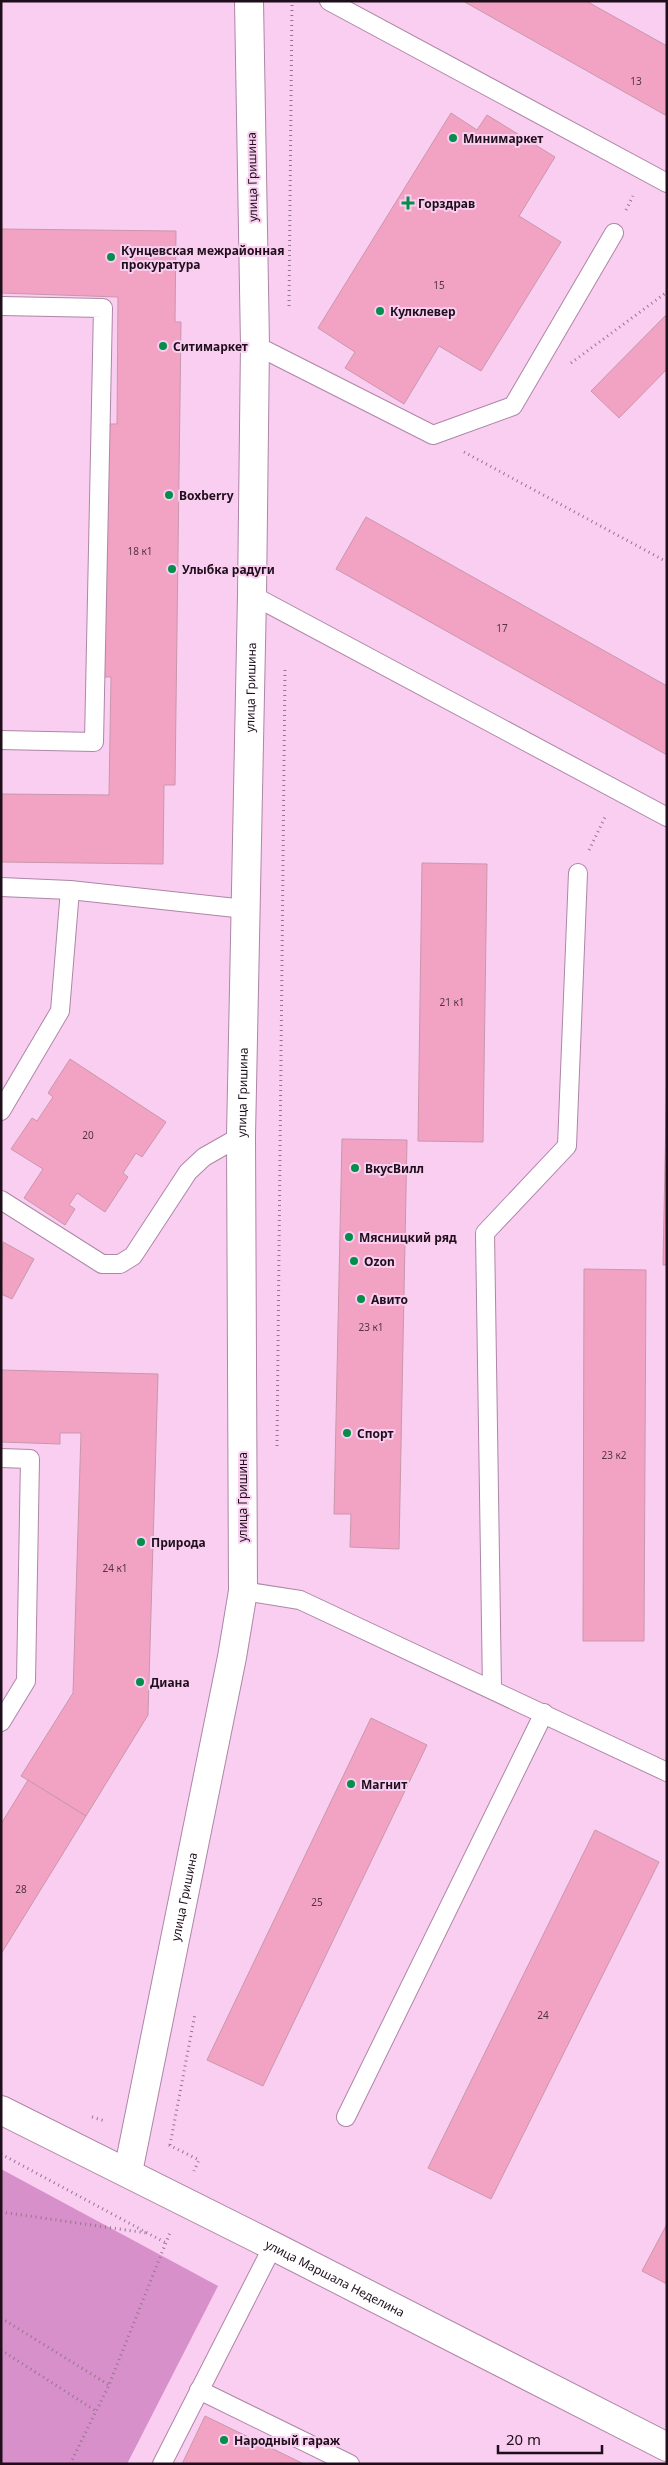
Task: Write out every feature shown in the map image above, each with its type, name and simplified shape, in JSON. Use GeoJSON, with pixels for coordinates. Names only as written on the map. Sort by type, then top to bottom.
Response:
{"type":"FeatureCollection","features":[{"type":"Feature","properties":{"kind":"street","name":"улица Гришина"},"geometry":{"type":"LineString","coordinates":[[128,2172],[230,1666],[242,1591],[241,1136],[255,345],[249,1]]}},
{"type":"Feature","properties":{"kind":"street","name":"улица Маршала Неделина"},"geometry":{"type":"LineString","coordinates":[[1,2110],[128,2172],[667,2447]]}},
{"type":"Feature","properties":{"kind":"lane"},"geometry":{"type":"LineString","coordinates":[[329,1],[667,183]]}},
{"type":"Feature","properties":{"kind":"lane"},"geometry":{"type":"LineString","coordinates":[[255,345],[433,435],[513,406],[614,233]]}},
{"type":"Feature","properties":{"kind":"lane"},"geometry":{"type":"LineString","coordinates":[[1,306],[102,308],[94,742],[1,740]]}},
{"type":"Feature","properties":{"kind":"lane"},"geometry":{"type":"LineString","coordinates":[[252,595],[667,817]]}},
{"type":"Feature","properties":{"kind":"lane"},"geometry":{"type":"LineString","coordinates":[[492,1689],[484,1233],[567,1146],[578,873]]}},
{"type":"Feature","properties":{"kind":"lane"},"geometry":{"type":"LineString","coordinates":[[1,887],[70,890],[245,908]]}},
{"type":"Feature","properties":{"kind":"lane"},"geometry":{"type":"LineString","coordinates":[[1,1111],[60,1011],[70,890]]}},
{"type":"Feature","properties":{"kind":"lane"},"geometry":{"type":"LineString","coordinates":[[1,1200],[102,1264],[120,1264],[133,1256],[188,1172],[204,1157],[241,1136]]}},
{"type":"Feature","properties":{"kind":"lane"},"geometry":{"type":"LineString","coordinates":[[1,1458],[30,1459],[26,1681],[1,1722]]}},
{"type":"Feature","properties":{"kind":"lane"},"geometry":{"type":"LineString","coordinates":[[242,1591],[300,1600],[667,1772]]}},
{"type":"Feature","properties":{"kind":"lane"},"geometry":{"type":"LineString","coordinates":[[346,2117],[544,1713]]}},
{"type":"Feature","properties":{"kind":"lane"},"geometry":{"type":"LineString","coordinates":[[162,2464],[273,2246]]}},
{"type":"Feature","properties":{"kind":"lane"},"geometry":{"type":"LineString","coordinates":[[199,2390],[350,2464]]}},
{"type":"Feature","properties":{"kind":"path"},"geometry":{"type":"LineString","coordinates":[[614,233],[645,171]]}},
{"type":"Feature","properties":{"kind":"path"},"geometry":{"type":"LineString","coordinates":[[567,366],[667,292]]}},
{"type":"Feature","properties":{"kind":"path"},"geometry":{"type":"LineString","coordinates":[[433,435],[667,562]]}},
{"type":"Feature","properties":{"kind":"path"},"geometry":{"type":"LineString","coordinates":[[578,873],[618,790]]}},
{"type":"Feature","properties":{"kind":"path"},"geometry":{"type":"LineString","coordinates":[[70,2464],[109,2385],[200,2160],[138,2129]]}},
{"type":"Feature","properties":{"kind":"path"},"geometry":{"type":"LineString","coordinates":[[1,2154],[166,2243]]}},
{"type":"Feature","properties":{"kind":"path"},"geometry":{"type":"LineString","coordinates":[[1,2212],[150,2234]]}},
{"type":"Feature","properties":{"kind":"path"},"geometry":{"type":"LineString","coordinates":[[1,2318],[109,2385]]}},
{"type":"Feature","properties":{"kind":"path"},"geometry":{"type":"LineString","coordinates":[[1,2350],[96,2411]]}},
{"type":"Feature","properties":{"kind":"shaded area"},"geometry":{"type":"Polygon","coordinates":[[[1,2169],[218,2286],[127,2464],[1,2464],[1,2169]]]}},
{"type":"Feature","properties":{"kind":"building"},"geometry":{"type":"Polygon","coordinates":[[[463,1],[586,1],[667,46],[667,116],[463,1]]]}},
{"type":"Feature","properties":{"kind":"building"},"geometry":{"type":"Polygon","coordinates":[[[451,113],[477,130],[487,115],[555,157],[519,216],[561,242],[481,371],[439,346],[404,404],[345,368],[355,352],[318,328],[451,113]]]}},
{"type":"Feature","properties":{"kind":"building"},"geometry":{"type":"Polygon","coordinates":[[[1,229],[176,231],[175,322],[181,322],[175,785],[164,785],[163,864],[1,862],[1,794],[109,795],[111,677],[100,677],[103,424],[117,424],[118,297],[1,293],[1,229]]]}},
{"type":"Feature","properties":{"kind":"building"},"geometry":{"type":"Polygon","coordinates":[[[667,314],[667,369],[619,418],[591,391],[667,314]]]}},
{"type":"Feature","properties":{"kind":"building"},"geometry":{"type":"Polygon","coordinates":[[[366,517],[667,686],[667,755],[336,569],[366,517]]]}},
{"type":"Feature","properties":{"kind":"building"},"geometry":{"type":"Polygon","coordinates":[[[422,863],[487,864],[483,1142],[418,1141],[422,863]]]}},
{"type":"Feature","properties":{"kind":"building"},"geometry":{"type":"Polygon","coordinates":[[[70,1059],[166,1122],[142,1157],[136,1153],[123,1173],[128,1177],[105,1212],[77,1193],[69,1205],[75,1209],[65,1225],[24,1198],[43,1169],[11,1149],[32,1118],[37,1121],[53,1097],[48,1093],[70,1059]]]}},
{"type":"Feature","properties":{"kind":"building"},"geometry":{"type":"Polygon","coordinates":[[[667,1062],[667,1265],[663,1265],[667,1062]]]}},
{"type":"Feature","properties":{"kind":"building"},"geometry":{"type":"Polygon","coordinates":[[[342,1139],[407,1140],[399,1549],[350,1547],[351,1514],[334,1514],[342,1139]]]}},
{"type":"Feature","properties":{"kind":"building"},"geometry":{"type":"Polygon","coordinates":[[[3,1242],[34,1259],[12,1299],[1,1294],[3,1242]]]}},
{"type":"Feature","properties":{"kind":"building"},"geometry":{"type":"Polygon","coordinates":[[[584,1269],[646,1270],[644,1641],[583,1641],[584,1269]]]}},
{"type":"Feature","properties":{"kind":"building"},"geometry":{"type":"Polygon","coordinates":[[[1,1370],[158,1374],[148,1715],[86,1816],[21,1776],[73,1693],[81,1433],[60,1433],[60,1444],[1,1442],[1,1370]]]}},
{"type":"Feature","properties":{"kind":"building"},"geometry":{"type":"Polygon","coordinates":[[[371,1718],[427,1745],[263,2086],[207,2060],[371,1718]]]}},
{"type":"Feature","properties":{"kind":"building"},"geometry":{"type":"Polygon","coordinates":[[[28,1780],[86,1816],[1,1954],[1,1824],[28,1780]]]}},
{"type":"Feature","properties":{"kind":"building"},"geometry":{"type":"Polygon","coordinates":[[[595,1830],[659,1862],[491,2199],[428,2168],[595,1830]]]}},
{"type":"Feature","properties":{"kind":"building"},"geometry":{"type":"Polygon","coordinates":[[[667,2224],[667,2284],[642,2271],[667,2224]]]}},
{"type":"Feature","properties":{"kind":"building","name":"Народный гараж"},"geometry":{"type":"Polygon","coordinates":[[[205,2416],[304,2464],[182,2464],[205,2416]]]}},
{"type":"Feature","properties":{"kind":"place","name":"Минимаркет"},"geometry":{"type":"Point","coordinates":[453,138]}},
{"type":"Feature","properties":{"kind":"place","name":"Горздрав"},"geometry":{"type":"Point","coordinates":[408,203]}},
{"type":"Feature","properties":{"kind":"place","name":"Кунцевская межрайонная прокуратура"},"geometry":{"type":"Point","coordinates":[111,257]}},
{"type":"Feature","properties":{"kind":"place","name":"Кулклевер"},"geometry":{"type":"Point","coordinates":[380,311]}},
{"type":"Feature","properties":{"kind":"place","name":"Ситимаркет"},"geometry":{"type":"Point","coordinates":[163,346]}},
{"type":"Feature","properties":{"kind":"place","name":"Boxberry"},"geometry":{"type":"Point","coordinates":[169,495]}},
{"type":"Feature","properties":{"kind":"place","name":"Улыбка радуги"},"geometry":{"type":"Point","coordinates":[172,569]}},
{"type":"Feature","properties":{"kind":"place","name":"ВкусВилл"},"geometry":{"type":"Point","coordinates":[355,1168]}},
{"type":"Feature","properties":{"kind":"place","name":"Мясницкий ряд"},"geometry":{"type":"Point","coordinates":[349,1237]}},
{"type":"Feature","properties":{"kind":"place","name":"Ozon"},"geometry":{"type":"Point","coordinates":[354,1261]}},
{"type":"Feature","properties":{"kind":"place","name":"Авито"},"geometry":{"type":"Point","coordinates":[361,1299]}},
{"type":"Feature","properties":{"kind":"place","name":"Спорт"},"geometry":{"type":"Point","coordinates":[347,1433]}},
{"type":"Feature","properties":{"kind":"place","name":"Природа"},"geometry":{"type":"Point","coordinates":[141,1542]}},
{"type":"Feature","properties":{"kind":"place","name":"Диана"},"geometry":{"type":"Point","coordinates":[140,1682]}},
{"type":"Feature","properties":{"kind":"place","name":"Магнит"},"geometry":{"type":"Point","coordinates":[351,1784]}},
{"type":"Feature","properties":{"kind":"place","name":"Народный гараж"},"geometry":{"type":"Point","coordinates":[224,2440]}}]}
